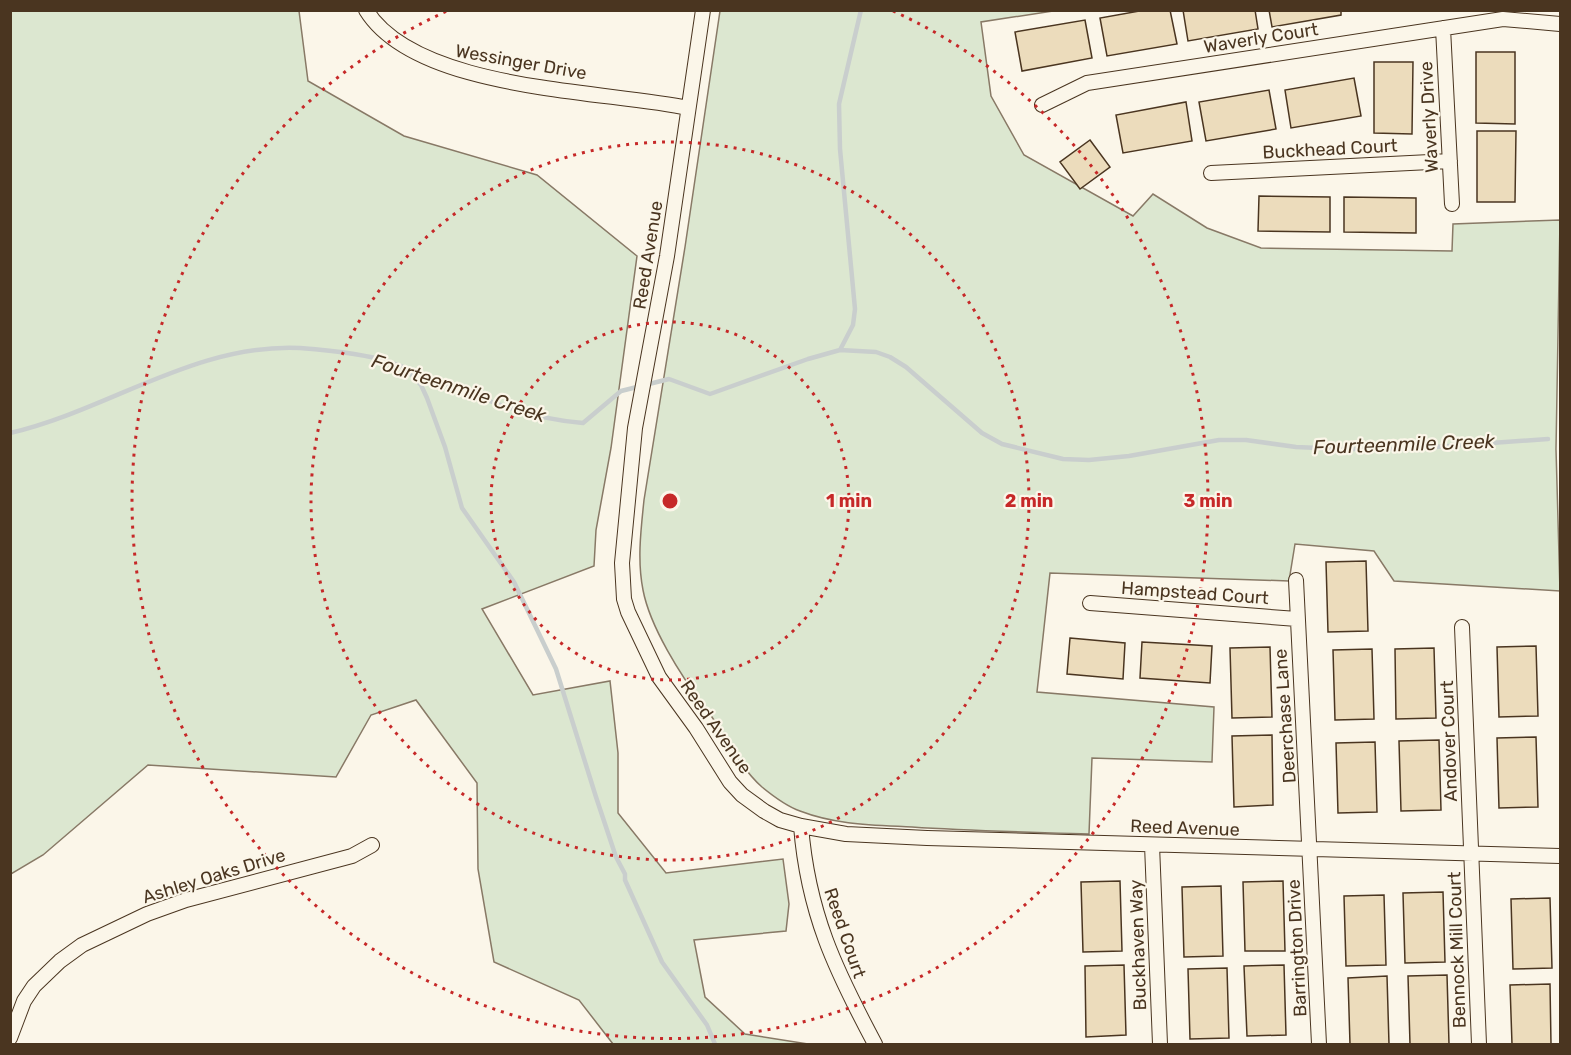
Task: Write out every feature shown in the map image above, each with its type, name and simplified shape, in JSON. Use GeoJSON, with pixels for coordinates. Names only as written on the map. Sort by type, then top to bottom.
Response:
{"type":"FeatureCollection","features":[{"type":"Feature","properties":{"kind":"street","name":"Wessinger Drive"},"geometry":{"type":"LineString","coordinates":[[366,10],[384,31],[406,48],[425,59],[451,69],[526,84],[688,108]]}},
{"type":"Feature","properties":{"kind":"street","name":"Reed Avenue"},"geometry":{"type":"LineString","coordinates":[[703,10],[652,337],[635,428],[621,563],[624,599],[628,612],[659,677],[696,728],[730,782],[742,795],[780,820],[846,834],[1560,856]]}},
{"type":"Feature","properties":{"kind":"street","name":"Waverly Court"},"geometry":{"type":"LineString","coordinates":[[1042,105],[1087,83],[1503,19],[1560,24]]}},
{"type":"Feature","properties":{"kind":"street","name":"Waverly Drive"},"geometry":{"type":"LineString","coordinates":[[1443,28],[1452,204]]}},
{"type":"Feature","properties":{"kind":"street","name":"Buckhead Court"},"geometry":{"type":"LineString","coordinates":[[1211,173],[1450,161]]}},
{"type":"Feature","properties":{"kind":"street","name":"Deerchase Lane"},"geometry":{"type":"LineString","coordinates":[[1296,580],[1296,619],[1311,849]]}},
{"type":"Feature","properties":{"kind":"street","name":"Hampstead Court"},"geometry":{"type":"LineString","coordinates":[[1090,603],[1296,619]]}},
{"type":"Feature","properties":{"kind":"street","name":"Andover Court"},"geometry":{"type":"LineString","coordinates":[[1462,627],[1472,854]]}},
{"type":"Feature","properties":{"kind":"street","name":"Reed Court"},"geometry":{"type":"LineString","coordinates":[[801,826],[804,854],[818,920],[842,983],[875,1044]]}},
{"type":"Feature","properties":{"kind":"street","name":"Ashley Oaks Drive"},"geometry":{"type":"LineString","coordinates":[[10,1038],[24,1001],[34,986],[60,961],[82,945],[147,914],[186,900],[352,855],[372,845]]}},
{"type":"Feature","properties":{"kind":"street","name":"Buckhaven Way"},"geometry":{"type":"LineString","coordinates":[[1152,845],[1160,1044]]}},
{"type":"Feature","properties":{"kind":"street","name":"Barrington Drive"},"geometry":{"type":"LineString","coordinates":[[1311,849],[1320,1044]]}},
{"type":"Feature","properties":{"kind":"street","name":"Bennock Mill Court"},"geometry":{"type":"LineString","coordinates":[[1472,854],[1479,1044]]}},
{"type":"Feature","properties":{"kind":"green space"},"geometry":{"type":"Polygon","coordinates":[[[11,10],[299,11],[308,81],[404,136],[537,175],[637,256],[611,448],[596,530],[594,566],[482,609],[533,695],[610,681],[618,753],[618,813],[666,873],[783,859],[789,904],[786,931],[694,940],[705,997],[745,1034],[808,1044],[613,1044],[579,1000],[494,962],[478,869],[477,783],[416,700],[371,715],[336,777],[148,765],[43,855],[11,874],[11,10]]]}},
{"type":"Feature","properties":{"kind":"green space"},"geometry":{"type":"Polygon","coordinates":[[[720,11],[1053,11],[981,22],[991,96],[1024,155],[1133,216],[1153,194],[1207,228],[1261,248],[1452,251],[1453,224],[1560,220],[1556,449],[1560,591],[1394,581],[1374,551],[1295,544],[1289,581],[1050,573],[1037,692],[1214,707],[1212,762],[1092,758],[1089,834],[855,824],[814,816],[780,800],[762,787],[745,769],[676,666],[652,620],[643,590],[640,567],[644,500],[720,11]]]}},
{"type":"Feature","properties":{"kind":"building"},"geometry":{"type":"Polygon","coordinates":[[[1145,10],[1170,10],[1177,44],[1107,56],[1100,18],[1145,10]]]}},
{"type":"Feature","properties":{"kind":"building"},"geometry":{"type":"Polygon","coordinates":[[[1183,10],[1255,10],[1258,29],[1188,41],[1183,10]]]}},
{"type":"Feature","properties":{"kind":"building"},"geometry":{"type":"Polygon","coordinates":[[[1269,10],[1341,10],[1341,15],[1272,27],[1269,10]]]}},
{"type":"Feature","properties":{"kind":"building"},"geometry":{"type":"Polygon","coordinates":[[[1085,20],[1092,58],[1022,71],[1015,32],[1085,20]]]}},
{"type":"Feature","properties":{"kind":"building"},"geometry":{"type":"Polygon","coordinates":[[[1476,52],[1515,52],[1515,124],[1476,123],[1476,52]]]}},
{"type":"Feature","properties":{"kind":"building"},"geometry":{"type":"Polygon","coordinates":[[[1374,62],[1413,62],[1412,134],[1374,133],[1374,62]]]}},
{"type":"Feature","properties":{"kind":"building"},"geometry":{"type":"Polygon","coordinates":[[[1354,78],[1361,116],[1291,128],[1285,90],[1354,78]]]}},
{"type":"Feature","properties":{"kind":"building"},"geometry":{"type":"Polygon","coordinates":[[[1269,90],[1276,129],[1206,141],[1199,102],[1269,90]]]}},
{"type":"Feature","properties":{"kind":"building"},"geometry":{"type":"Polygon","coordinates":[[[1186,102],[1192,141],[1123,153],[1116,115],[1186,102]]]}},
{"type":"Feature","properties":{"kind":"building"},"geometry":{"type":"Polygon","coordinates":[[[1477,131],[1516,131],[1515,202],[1477,202],[1477,131]]]}},
{"type":"Feature","properties":{"kind":"building"},"geometry":{"type":"Polygon","coordinates":[[[1090,140],[1110,167],[1080,189],[1060,162],[1090,140]]]}},
{"type":"Feature","properties":{"kind":"building"},"geometry":{"type":"Polygon","coordinates":[[[1259,196],[1330,197],[1330,232],[1258,231],[1259,196]]]}},
{"type":"Feature","properties":{"kind":"building"},"geometry":{"type":"Polygon","coordinates":[[[1344,197],[1416,198],[1416,233],[1344,232],[1344,197]]]}},
{"type":"Feature","properties":{"kind":"building"},"geometry":{"type":"Polygon","coordinates":[[[1366,561],[1368,631],[1328,632],[1326,562],[1366,561]]]}},
{"type":"Feature","properties":{"kind":"building"},"geometry":{"type":"Polygon","coordinates":[[[1070,638],[1125,643],[1123,679],[1067,674],[1070,638]]]}},
{"type":"Feature","properties":{"kind":"building"},"geometry":{"type":"Polygon","coordinates":[[[1142,642],[1212,646],[1210,683],[1140,678],[1142,642]]]}},
{"type":"Feature","properties":{"kind":"building"},"geometry":{"type":"Polygon","coordinates":[[[1536,646],[1538,716],[1499,717],[1497,647],[1536,646]]]}},
{"type":"Feature","properties":{"kind":"building"},"geometry":{"type":"Polygon","coordinates":[[[1270,647],[1272,717],[1232,718],[1230,648],[1270,647]]]}},
{"type":"Feature","properties":{"kind":"building"},"geometry":{"type":"Polygon","coordinates":[[[1434,648],[1436,718],[1396,719],[1395,649],[1434,648]]]}},
{"type":"Feature","properties":{"kind":"building"},"geometry":{"type":"Polygon","coordinates":[[[1372,649],[1374,719],[1335,720],[1333,650],[1372,649]]]}},
{"type":"Feature","properties":{"kind":"building"},"geometry":{"type":"Polygon","coordinates":[[[1272,735],[1273,805],[1234,807],[1232,736],[1272,735]]]}},
{"type":"Feature","properties":{"kind":"building"},"geometry":{"type":"Polygon","coordinates":[[[1536,737],[1538,807],[1499,808],[1497,738],[1536,737]]]}},
{"type":"Feature","properties":{"kind":"building"},"geometry":{"type":"Polygon","coordinates":[[[1439,740],[1441,810],[1401,811],[1399,741],[1439,740]]]}},
{"type":"Feature","properties":{"kind":"building"},"geometry":{"type":"Polygon","coordinates":[[[1375,742],[1377,812],[1338,813],[1336,743],[1375,742]]]}},
{"type":"Feature","properties":{"kind":"building"},"geometry":{"type":"Polygon","coordinates":[[[1120,881],[1122,951],[1083,952],[1081,882],[1120,881]]]}},
{"type":"Feature","properties":{"kind":"building"},"geometry":{"type":"Polygon","coordinates":[[[1283,881],[1285,951],[1245,951],[1243,882],[1283,881]]]}},
{"type":"Feature","properties":{"kind":"building"},"geometry":{"type":"Polygon","coordinates":[[[1221,886],[1223,956],[1184,957],[1182,887],[1221,886]]]}},
{"type":"Feature","properties":{"kind":"building"},"geometry":{"type":"Polygon","coordinates":[[[1443,892],[1445,962],[1405,963],[1403,893],[1443,892]]]}},
{"type":"Feature","properties":{"kind":"building"},"geometry":{"type":"Polygon","coordinates":[[[1384,895],[1386,965],[1346,966],[1344,896],[1384,895]]]}},
{"type":"Feature","properties":{"kind":"building"},"geometry":{"type":"Polygon","coordinates":[[[1550,898],[1552,968],[1513,969],[1511,899],[1550,898]]]}},
{"type":"Feature","properties":{"kind":"building"},"geometry":{"type":"Polygon","coordinates":[[[1124,965],[1126,1035],[1086,1037],[1085,966],[1124,965]]]}},
{"type":"Feature","properties":{"kind":"building"},"geometry":{"type":"Polygon","coordinates":[[[1284,965],[1286,1035],[1247,1036],[1244,966],[1284,965]]]}},
{"type":"Feature","properties":{"kind":"building"},"geometry":{"type":"Polygon","coordinates":[[[1227,968],[1229,1038],[1190,1039],[1188,969],[1227,968]]]}},
{"type":"Feature","properties":{"kind":"building"},"geometry":{"type":"Polygon","coordinates":[[[1447,975],[1449,1044],[1410,1044],[1408,976],[1447,975]]]}},
{"type":"Feature","properties":{"kind":"building"},"geometry":{"type":"Polygon","coordinates":[[[1387,976],[1389,1044],[1350,1044],[1348,978],[1387,976]]]}},
{"type":"Feature","properties":{"kind":"building"},"geometry":{"type":"Polygon","coordinates":[[[1550,984],[1551,1044],[1512,1044],[1510,985],[1550,984]]]}},
{"type":"Feature","properties":{"kind":"waterway"},"geometry":{"type":"LineString","coordinates":[[840,350],[853,325],[855,309],[840,149],[839,104],[861,10]]}},
{"type":"Feature","properties":{"kind":"waterway","name":"Fourteenmile Creek"},"geometry":{"type":"LineString","coordinates":[[10,433],[47,423],[188,367],[224,356],[261,349],[300,348],[380,359],[508,408],[533,415],[583,423],[621,391],[669,379],[710,394],[840,350],[876,352],[890,357],[906,367],[982,433],[1002,444],[1063,459],[1089,460],[1129,456],[1219,440],[1246,440],[1296,447],[1407,449],[1548,439]]}},
{"type":"Feature","properties":{"kind":"waterway"},"geometry":{"type":"LineString","coordinates":[[408,371],[421,385],[427,398],[445,447],[462,508],[514,582],[556,669],[616,857],[662,962],[707,1025],[715,1044]]}}]}
